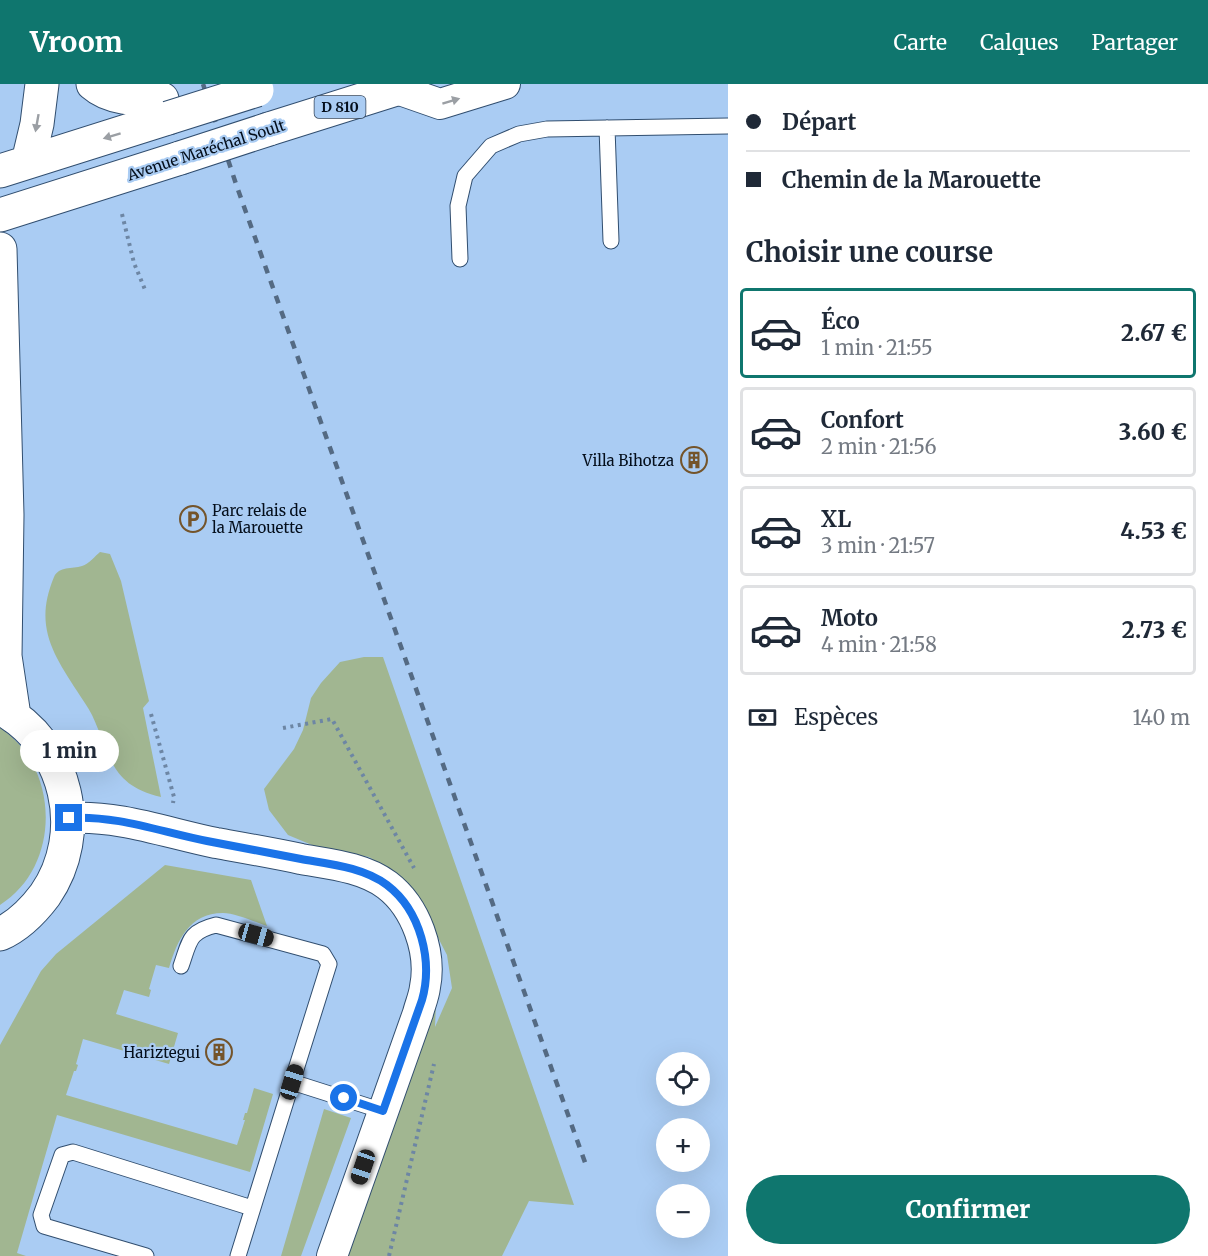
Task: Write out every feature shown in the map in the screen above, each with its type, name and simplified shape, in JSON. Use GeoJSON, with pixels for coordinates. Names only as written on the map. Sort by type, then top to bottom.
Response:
{"type":"FeatureCollection","features":[{"type":"Feature","properties":{"kind":"main road"},"geometry":{"type":"LineString","coordinates":[[14,167],[37,124],[42,84]]}},
{"type":"Feature","properties":{"kind":"main road"},"geometry":{"type":"LineString","coordinates":[[93,84],[99,89],[124,98],[165,109]]}},
{"type":"Feature","properties":{"kind":"main road"},"geometry":{"type":"LineString","coordinates":[[14,167],[165,109],[258,86]]}},
{"type":"Feature","properties":{"kind":"main road","name":"Avenue Maréchal Soult"},"geometry":{"type":"LineString","coordinates":[[0,215],[404,86]]}},
{"type":"Feature","properties":{"kind":"main road"},"geometry":{"type":"LineString","coordinates":[[0,249],[7,514],[5,656],[7,712],[36,736],[53,760],[64,788],[69,818],[65,850],[54,881],[35,908],[10,930],[0,934]]}},
{"type":"Feature","properties":{"kind":"street"},"geometry":{"type":"LineString","coordinates":[[404,86],[440,104],[505,84]]}},
{"type":"Feature","properties":{"kind":"street"},"geometry":{"type":"LineString","coordinates":[[69,818],[89,817],[123,821],[351,869],[386,884],[399,896],[415,920],[425,954],[425,987],[418,1013],[332,1256]]}},
{"type":"Feature","properties":{"kind":"lane"},"geometry":{"type":"LineString","coordinates":[[460,258],[458,206],[465,176],[491,146],[519,134],[547,129],[728,126]]}},
{"type":"Feature","properties":{"kind":"lane"},"geometry":{"type":"LineString","coordinates":[[607,128],[611,241]]}},
{"type":"Feature","properties":{"kind":"lane"},"geometry":{"type":"LineString","coordinates":[[181,966],[191,938],[200,929],[216,925],[323,954],[328,964],[238,1256]]}},
{"type":"Feature","properties":{"kind":"lane"},"geometry":{"type":"LineString","coordinates":[[292,1082],[383,1111]]}},
{"type":"Feature","properties":{"kind":"lane"},"geometry":{"type":"LineString","coordinates":[[146,1256],[44,1226],[41,1215],[62,1155],[73,1152],[252,1208]]}},
{"type":"Feature","properties":{"kind":"path"},"geometry":{"type":"LineString","coordinates":[[122,214],[134,263],[146,292]]}},
{"type":"Feature","properties":{"kind":"path"},"geometry":{"type":"LineString","coordinates":[[151,714],[174,797],[172,807]]}},
{"type":"Feature","properties":{"kind":"path"},"geometry":{"type":"LineString","coordinates":[[389,1256],[435,1056]]}},
{"type":"Feature","properties":{"kind":"green space"},"geometry":{"type":"Polygon","coordinates":[[[100,552],[110,554],[121,581],[149,701],[143,708],[161,797],[131,785],[114,767],[92,715],[60,663],[49,637],[46,610],[48,594],[56,573],[62,569],[85,565],[100,552]]]}},
{"type":"Feature","properties":{"kind":"green space"},"geometry":{"type":"Polygon","coordinates":[[[364,657],[383,657],[574,1205],[529,1201],[502,1256],[345,1256],[436,1004],[435,1027],[452,988],[447,955],[419,901],[401,878],[369,857],[319,848],[288,835],[269,810],[264,789],[294,749],[303,730],[311,698],[340,662],[364,657]]]}},
{"type":"Feature","properties":{"kind":"green space"},"geometry":{"type":"Polygon","coordinates":[[[0,728],[20,745],[34,767],[43,791],[46,816],[43,842],[35,866],[20,888],[0,905],[0,728]]]}},
{"type":"Feature","properties":{"kind":"green space"},"geometry":{"type":"Polygon","coordinates":[[[165,865],[251,880],[267,926],[228,913],[211,914],[193,923],[186,930],[176,948],[169,968],[156,965],[149,997],[124,990],[116,1014],[178,1033],[169,1064],[83,1039],[76,1064],[78,1065],[66,1095],[237,1145],[254,1088],[273,1094],[250,1172],[57,1115],[17,1253],[26,1256],[0,1256],[0,1045],[41,971],[56,954],[165,865]]]}},
{"type":"Feature","properties":{"kind":"green space"},"geometry":{"type":"Polygon","coordinates":[[[324,1109],[351,1118],[301,1256],[281,1256],[324,1109]]]}},
{"type":"Feature","properties":{"kind":"railway"},"geometry":{"type":"LineString","coordinates":[[203,84],[237,187],[587,1168]]}},
{"type":"Feature","properties":{"kind":"place","name":"Villa Bihotza"},"geometry":{"type":"Point","coordinates":[694,460]}},
{"type":"Feature","properties":{"kind":"place","name":"Parc relais de la Marouette"},"geometry":{"type":"Point","coordinates":[193,519]}},
{"type":"Feature","properties":{"kind":"place","name":"Hariztegui"},"geometry":{"type":"Point","coordinates":[219,1052]}},
{"type":"Feature","properties":{"kind":"route"},"geometry":{"type":"LineString","coordinates":[[69,818],[89,817],[123,821],[351,869],[386,884],[399,896],[415,920],[425,954],[425,987],[422,1000],[383,1111],[344,1098]]}}]}
